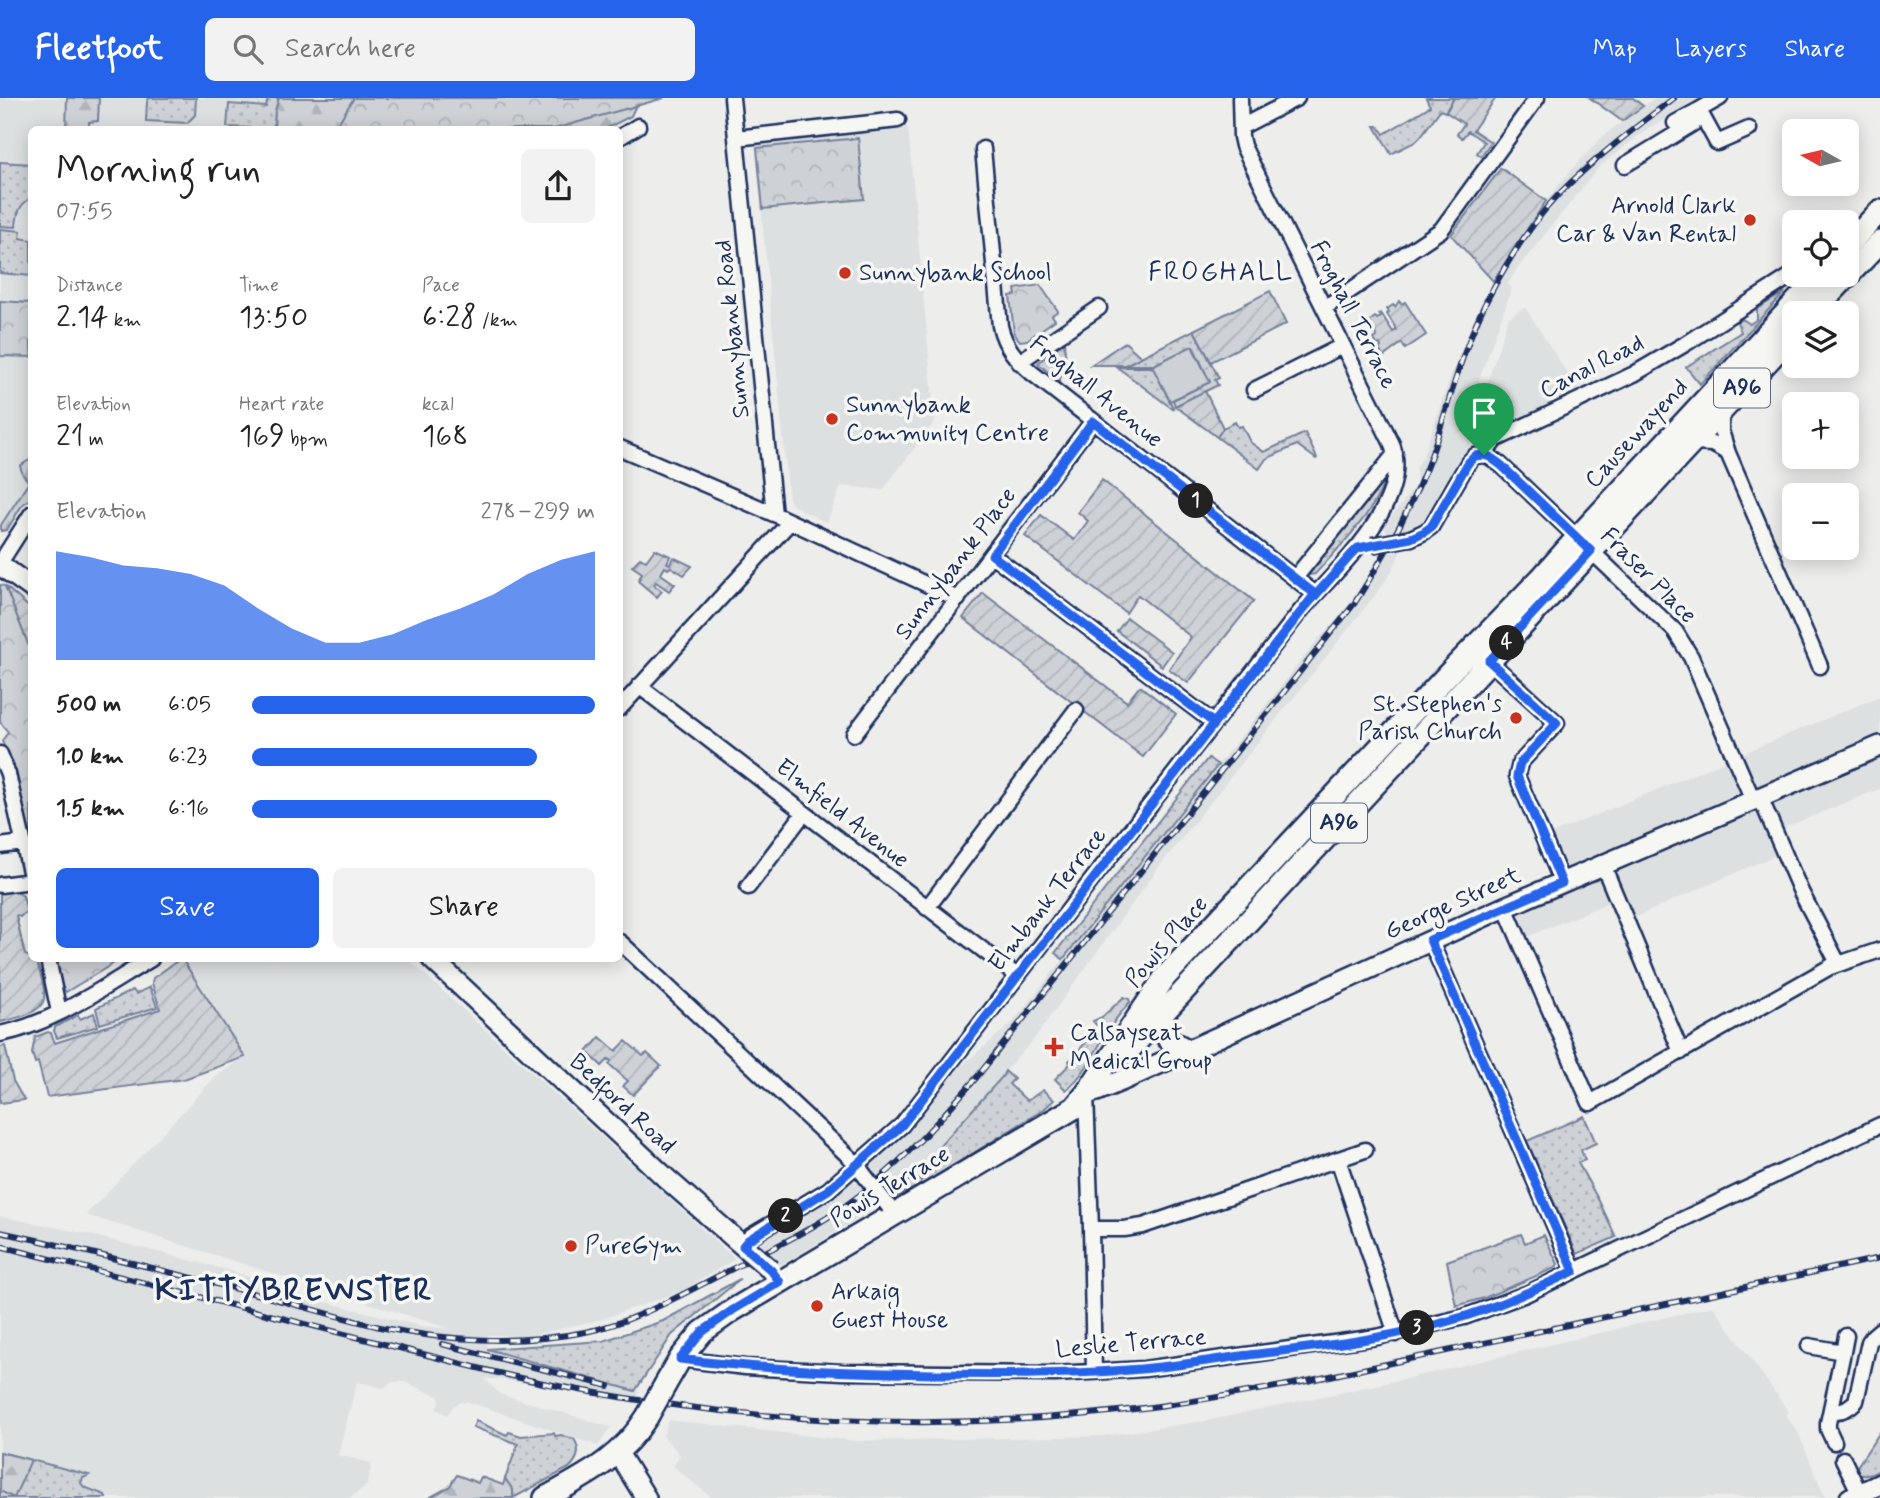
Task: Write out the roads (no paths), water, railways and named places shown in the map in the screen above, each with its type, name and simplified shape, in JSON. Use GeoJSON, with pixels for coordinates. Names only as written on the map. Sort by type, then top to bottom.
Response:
{"type":"FeatureCollection","features":[{"type":"Feature","properties":{"kind":"main road"},"geometry":{"type":"LineString","coordinates":[[1859,233],[1880,211]]}},
{"type":"Feature","properties":{"kind":"main road"},"geometry":{"type":"LineString","coordinates":[[1823,301],[1880,242]]}},
{"type":"Feature","properties":{"kind":"main road","name":"Causewayend"},"geometry":{"type":"LineString","coordinates":[[1584,544],[1810,287]]}},
{"type":"Feature","properties":{"kind":"main road","name":"Causewayend"},"geometry":{"type":"LineString","coordinates":[[1584,544],[1692,443],[1782,346]]}},
{"type":"Feature","properties":{"kind":"main road","name":"Powis Place"},"geometry":{"type":"LineString","coordinates":[[1086,1094],[1489,661],[1584,544]]}},
{"type":"Feature","properties":{"kind":"main road","name":"Powis Place"},"geometry":{"type":"LineString","coordinates":[[1086,1094],[1176,965],[1543,576],[1584,544]]}},
{"type":"Feature","properties":{"kind":"main road"},"geometry":{"type":"LineString","coordinates":[[1164,1010],[1162,1030],[1173,1043],[1187,1050]]}},
{"type":"Feature","properties":{"kind":"main road","name":"Powis Terrace"},"geometry":{"type":"LineString","coordinates":[[545,1498],[603,1465],[618,1453],[638,1430],[680,1359],[702,1332],[775,1276],[1073,1108],[1086,1094]]}},
{"type":"Feature","properties":{"kind":"street","name":"Sunnybank Road"},"geometry":{"type":"LineString","coordinates":[[732,98],[774,514]]}},
{"type":"Feature","properties":{"kind":"street","name":"Froghall Terrace"},"geometry":{"type":"LineString","coordinates":[[1240,98],[1243,146],[1395,454],[1397,468],[1393,489],[1365,547]]}},
{"type":"Feature","properties":{"kind":"street"},"geometry":{"type":"LineString","coordinates":[[1241,127],[1297,98]]}},
{"type":"Feature","properties":{"kind":"street"},"geometry":{"type":"LineString","coordinates":[[1324,308],[1441,230],[1537,98]]}},
{"type":"Feature","properties":{"kind":"street"},"geometry":{"type":"LineString","coordinates":[[1675,123],[1720,98]]}},
{"type":"Feature","properties":{"kind":"street"},"geometry":{"type":"LineString","coordinates":[[1699,110],[1717,143],[1749,129]]}},
{"type":"Feature","properties":{"kind":"street"},"geometry":{"type":"LineString","coordinates":[[1625,165],[1694,123],[1699,110]]}},
{"type":"Feature","properties":{"kind":"street"},"geometry":{"type":"LineString","coordinates":[[736,138],[898,120]]}},
{"type":"Feature","properties":{"kind":"street"},"geometry":{"type":"LineString","coordinates":[[623,135],[638,126]]}},
{"type":"Feature","properties":{"kind":"street","name":"Froghall Avenue"},"geometry":{"type":"LineString","coordinates":[[983,149],[1000,326],[1008,349],[1019,362],[1315,594]]}},
{"type":"Feature","properties":{"kind":"street","name":"Canal Road"},"geometry":{"type":"LineString","coordinates":[[1365,547],[1411,538],[1431,527],[1468,463],[1475,456],[1484,455],[1495,440],[1640,371],[1782,282]]}},
{"type":"Feature","properties":{"kind":"street"},"geometry":{"type":"LineString","coordinates":[[1019,362],[1099,308]]}},
{"type":"Feature","properties":{"kind":"street"},"geometry":{"type":"LineString","coordinates":[[1254,390],[1342,346]]}},
{"type":"Feature","properties":{"kind":"street"},"geometry":{"type":"LineString","coordinates":[[1721,412],[1721,431],[1728,453],[1820,666]]}},
{"type":"Feature","properties":{"kind":"street","name":"Sunnybank Place"},"geometry":{"type":"LineString","coordinates":[[854,734],[1093,421]]}},
{"type":"Feature","properties":{"kind":"street"},"geometry":{"type":"LineString","coordinates":[[1692,443],[1712,444],[1728,453]]}},
{"type":"Feature","properties":{"kind":"street"},"geometry":{"type":"LineString","coordinates":[[623,449],[774,514],[958,599]]}},
{"type":"Feature","properties":{"kind":"street"},"geometry":{"type":"LineString","coordinates":[[1295,578],[1395,454]]}},
{"type":"Feature","properties":{"kind":"street","name":"Fraser Place"},"geometry":{"type":"LineString","coordinates":[[1484,455],[1501,465],[1679,637],[1691,657],[1801,892],[1838,963]]}},
{"type":"Feature","properties":{"kind":"street"},"geometry":{"type":"LineString","coordinates":[[28,519],[0,564],[28,585]]}},
{"type":"Feature","properties":{"kind":"street"},"geometry":{"type":"LineString","coordinates":[[623,705],[790,522]]}},
{"type":"Feature","properties":{"kind":"street","name":"Elmbank Terrace"},"geometry":{"type":"LineString","coordinates":[[747,1249],[751,1236],[860,1169],[902,1125],[1315,594],[1365,547]]}},
{"type":"Feature","properties":{"kind":"street"},"geometry":{"type":"LineString","coordinates":[[992,555],[1214,723]]}},
{"type":"Feature","properties":{"kind":"street"},"geometry":{"type":"LineString","coordinates":[[1489,661],[1557,723],[1520,763],[1517,776],[1562,883]]}},
{"type":"Feature","properties":{"kind":"street","name":"Elmfield Avenue"},"geometry":{"type":"LineString","coordinates":[[639,686],[1017,976]]}},
{"type":"Feature","properties":{"kind":"street"},"geometry":{"type":"LineString","coordinates":[[927,908],[1076,710]]}},
{"type":"Feature","properties":{"kind":"street","name":"George Street"},"geometry":{"type":"LineString","coordinates":[[1086,1094],[1121,1082],[1505,907],[1880,746]]}},
{"type":"Feature","properties":{"kind":"street"},"geometry":{"type":"LineString","coordinates":[[0,754],[8,774],[28,864]]}},
{"type":"Feature","properties":{"kind":"street"},"geometry":{"type":"LineString","coordinates":[[748,887],[804,813]]}},
{"type":"Feature","properties":{"kind":"street"},"geometry":{"type":"LineString","coordinates":[[0,846],[23,843]]}},
{"type":"Feature","properties":{"kind":"street"},"geometry":{"type":"LineString","coordinates":[[1603,865],[1681,1052]]}},
{"type":"Feature","properties":{"kind":"street"},"geometry":{"type":"LineString","coordinates":[[0,885],[28,882]]}},
{"type":"Feature","properties":{"kind":"street"},"geometry":{"type":"LineString","coordinates":[[1505,907],[1590,1103],[1838,963],[1880,950]]}},
{"type":"Feature","properties":{"kind":"street"},"geometry":{"type":"LineString","coordinates":[[1430,940],[1574,1271]]}},
{"type":"Feature","properties":{"kind":"street"},"geometry":{"type":"LineString","coordinates":[[623,945],[860,1169],[892,1211]]}},
{"type":"Feature","properties":{"kind":"street"},"geometry":{"type":"LineString","coordinates":[[49,962],[59,1012]]}},
{"type":"Feature","properties":{"kind":"street"},"geometry":{"type":"LineString","coordinates":[[0,1034],[21,1029],[59,1012],[146,962]]}},
{"type":"Feature","properties":{"kind":"street","name":"Bedford Road"},"geometry":{"type":"LineString","coordinates":[[435,962],[775,1276]]}},
{"type":"Feature","properties":{"kind":"street"},"geometry":{"type":"LineString","coordinates":[[1086,1094],[1094,1372]]}},
{"type":"Feature","properties":{"kind":"street","name":"Leslie Terrace"},"geometry":{"type":"LineString","coordinates":[[680,1359],[745,1367],[843,1372],[1094,1372],[1187,1364],[1396,1334],[1464,1317],[1526,1294],[1880,1125]]}},
{"type":"Feature","properties":{"kind":"street"},"geometry":{"type":"LineString","coordinates":[[1091,1229],[1143,1226],[1365,1150]]}},
{"type":"Feature","properties":{"kind":"street"},"geometry":{"type":"LineString","coordinates":[[1338,1160],[1396,1334]]}},
{"type":"Feature","properties":{"kind":"street"},"geometry":{"type":"LineString","coordinates":[[1831,1410],[1842,1410],[1856,1401],[1869,1342],[1880,1330]]}},
{"type":"Feature","properties":{"kind":"street"},"geometry":{"type":"LineString","coordinates":[[1834,1442],[1828,1429],[1846,1336]]}},
{"type":"Feature","properties":{"kind":"street"},"geometry":{"type":"LineString","coordinates":[[1810,1346],[1843,1352]]}},
{"type":"Feature","properties":{"kind":"street"},"geometry":{"type":"LineString","coordinates":[[618,1453],[646,1498]]}},
{"type":"Feature","properties":{"kind":"street"},"geometry":{"type":"LineString","coordinates":[[1843,1459],[1855,1496],[1880,1484]]}},
{"type":"Feature","properties":{"kind":"railway"},"geometry":{"type":"LineString","coordinates":[[0,1232],[380,1327],[430,1336],[509,1340],[585,1332],[641,1314],[789,1240],[845,1206],[899,1161],[977,1077],[1354,604],[1416,493],[1471,336],[1511,257],[1539,217],[1573,180],[1674,98]]}},
{"type":"Feature","properties":{"kind":"railway"},"geometry":{"type":"LineString","coordinates":[[0,1246],[481,1369],[570,1388],[655,1402],[797,1418],[939,1422],[1081,1415],[1169,1405],[1293,1384],[1880,1258]]}},
{"type":"Feature","properties":{"kind":"railway"},"geometry":{"type":"LineString","coordinates":[[442,1344],[609,1386]]}},
{"type":"Feature","properties":{"kind":"place","name":"Arnold Clark Car & Van Rental"},"geometry":{"type":"Point","coordinates":[1750,220]}},
{"type":"Feature","properties":{"kind":"place","name":"Sunnybank School"},"geometry":{"type":"Point","coordinates":[845,273]}},
{"type":"Feature","properties":{"kind":"place","name":"Sunnybank Community Centre"},"geometry":{"type":"Point","coordinates":[832,419]}},
{"type":"Feature","properties":{"kind":"place","name":"St. Stephen's Parish Church"},"geometry":{"type":"Point","coordinates":[1516,718]}},
{"type":"Feature","properties":{"kind":"place","name":"Calsayseat Medical Group"},"geometry":{"type":"Point","coordinates":[1054,1047]}},
{"type":"Feature","properties":{"kind":"place","name":"PureGym"},"geometry":{"type":"Point","coordinates":[571,1246]}},
{"type":"Feature","properties":{"kind":"place","name":"Arkaig Guest House"},"geometry":{"type":"Point","coordinates":[817,1306]}},
{"type":"Feature","properties":{"kind":"district","name":"FROGHALL"},"geometry":{"type":"Point","coordinates":[1221,273]}},
{"type":"Feature","properties":{"kind":"district","name":"KITTYBREWSTER"},"geometry":{"type":"Point","coordinates":[294,1291]}}]}
